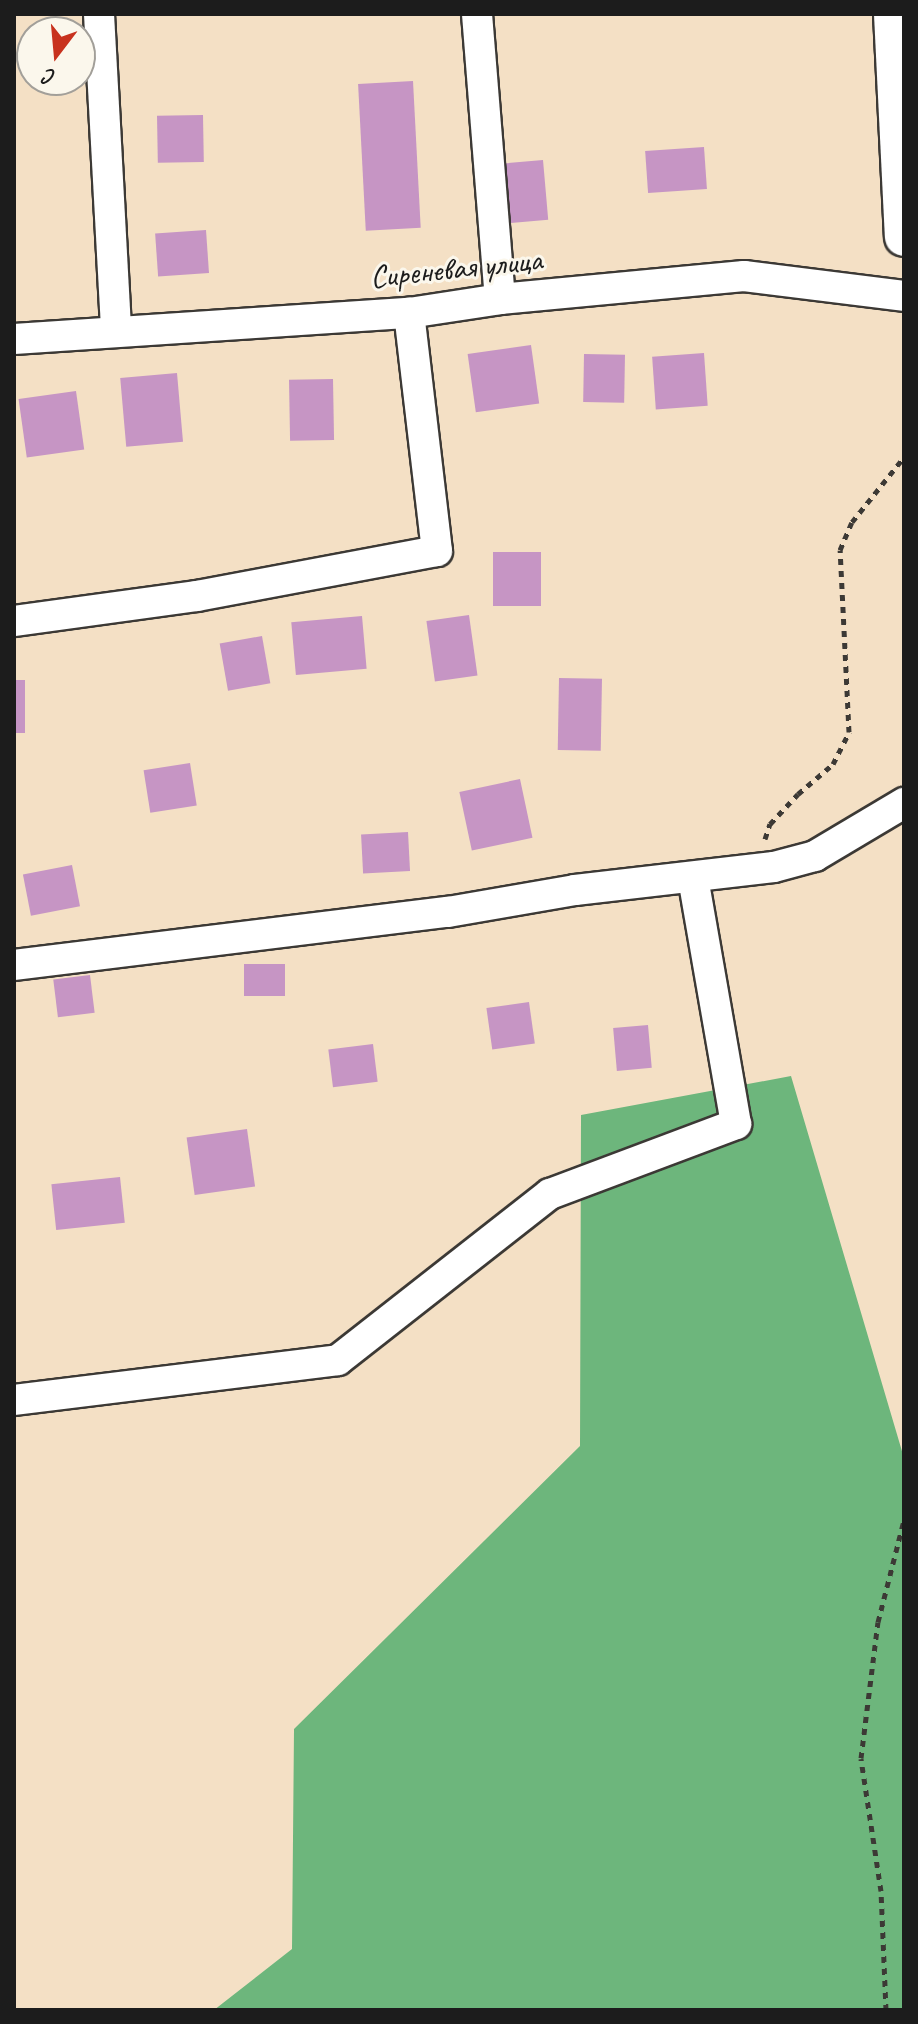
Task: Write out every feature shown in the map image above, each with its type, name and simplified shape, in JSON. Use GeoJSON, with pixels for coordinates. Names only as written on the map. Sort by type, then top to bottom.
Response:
{"type":"FeatureCollection","features":[{"type":"Feature","properties":{"kind":"street"},"geometry":{"type":"LineString","coordinates":[[99,14],[116,331]]}},
{"type":"Feature","properties":{"kind":"street"},"geometry":{"type":"LineString","coordinates":[[477,14],[500,299]]}},
{"type":"Feature","properties":{"kind":"street"},"geometry":{"type":"LineString","coordinates":[[893,14],[904,237]]}},
{"type":"Feature","properties":{"kind":"street","name":"Сиреневая улица"},"geometry":{"type":"LineString","coordinates":[[14,339],[409,313],[500,299],[744,276],[904,296]]}},
{"type":"Feature","properties":{"kind":"street"},"geometry":{"type":"LineString","coordinates":[[14,621],[197,596],[437,551],[409,313]]}},
{"type":"Feature","properties":{"kind":"street"},"geometry":{"type":"LineString","coordinates":[[14,965],[448,912],[575,890],[754,869],[815,856],[904,803]]}},
{"type":"Feature","properties":{"kind":"street"},"geometry":{"type":"LineString","coordinates":[[14,1400],[338,1360],[550,1194],[736,1124],[693,878]]}},
{"type":"Feature","properties":{"kind":"path"},"geometry":{"type":"LineString","coordinates":[[754,869],[770,824],[798,794],[833,764],[849,732],[840,550],[852,522],[904,457]]}},
{"type":"Feature","properties":{"kind":"path"},"geometry":{"type":"LineString","coordinates":[[886,2010],[881,1891],[861,1758],[878,1622],[904,1520]]}},
{"type":"Feature","properties":{"kind":"green space"},"geometry":{"type":"Polygon","coordinates":[[[791,1076],[904,1458],[904,2010],[214,2010],[292,1949],[294,1729],[580,1446],[581,1115],[791,1076]]]}},
{"type":"Feature","properties":{"kind":"building"},"geometry":{"type":"Polygon","coordinates":[[[413,81],[421,228],[366,231],[358,84],[413,81]]]}},
{"type":"Feature","properties":{"kind":"building"},"geometry":{"type":"Polygon","coordinates":[[[203,115],[204,162],[158,163],[157,116],[203,115]]]}},
{"type":"Feature","properties":{"kind":"building"},"geometry":{"type":"Polygon","coordinates":[[[704,147],[707,189],[648,193],[645,151],[704,147]]]}},
{"type":"Feature","properties":{"kind":"building"},"geometry":{"type":"Polygon","coordinates":[[[543,160],[548,220],[506,223],[501,164],[543,160]]]}},
{"type":"Feature","properties":{"kind":"building"},"geometry":{"type":"Polygon","coordinates":[[[206,230],[209,273],[158,276],[155,234],[206,230]]]}},
{"type":"Feature","properties":{"kind":"building"},"geometry":{"type":"Polygon","coordinates":[[[531,345],[539,403],[476,412],[468,354],[531,345]]]}},
{"type":"Feature","properties":{"kind":"building"},"geometry":{"type":"Polygon","coordinates":[[[704,353],[708,406],[656,409],[652,357],[704,353]]]}},
{"type":"Feature","properties":{"kind":"building"},"geometry":{"type":"Polygon","coordinates":[[[584,354],[625,355],[624,403],[583,402],[584,354]]]}},
{"type":"Feature","properties":{"kind":"building"},"geometry":{"type":"Polygon","coordinates":[[[177,373],[183,442],[126,447],[120,378],[177,373]]]}},
{"type":"Feature","properties":{"kind":"building"},"geometry":{"type":"Polygon","coordinates":[[[333,379],[334,440],[290,441],[289,380],[333,379]]]}},
{"type":"Feature","properties":{"kind":"building"},"geometry":{"type":"Polygon","coordinates":[[[76,391],[84,449],[27,457],[19,399],[76,391]]]}},
{"type":"Feature","properties":{"kind":"building"},"geometry":{"type":"Polygon","coordinates":[[[493,552],[541,552],[541,606],[493,606],[493,552]]]}},
{"type":"Feature","properties":{"kind":"building"},"geometry":{"type":"Polygon","coordinates":[[[469,615],[477,675],[435,681],[426,621],[469,615]]]}},
{"type":"Feature","properties":{"kind":"building"},"geometry":{"type":"Polygon","coordinates":[[[362,616],[367,669],[296,675],[291,622],[362,616]]]}},
{"type":"Feature","properties":{"kind":"building"},"geometry":{"type":"Polygon","coordinates":[[[262,636],[270,683],[228,691],[220,643],[262,636]]]}},
{"type":"Feature","properties":{"kind":"building"},"geometry":{"type":"Polygon","coordinates":[[[559,678],[602,679],[601,751],[558,750],[559,678]]]}},
{"type":"Feature","properties":{"kind":"building"},"geometry":{"type":"Polygon","coordinates":[[[14,680],[25,680],[25,733],[14,733],[14,680]]]}},
{"type":"Feature","properties":{"kind":"building"},"geometry":{"type":"Polygon","coordinates":[[[190,763],[197,805],[150,813],[144,770],[190,763]]]}},
{"type":"Feature","properties":{"kind":"building"},"geometry":{"type":"Polygon","coordinates":[[[520,779],[532,838],[472,851],[459,792],[520,779]]]}},
{"type":"Feature","properties":{"kind":"building"},"geometry":{"type":"Polygon","coordinates":[[[408,832],[410,871],[363,873],[361,834],[408,832]]]}},
{"type":"Feature","properties":{"kind":"building"},"geometry":{"type":"Polygon","coordinates":[[[72,865],[80,906],[31,916],[23,875],[72,865]]]}},
{"type":"Feature","properties":{"kind":"building"},"geometry":{"type":"Polygon","coordinates":[[[244,964],[285,964],[285,996],[244,996],[244,964]]]}},
{"type":"Feature","properties":{"kind":"building"},"geometry":{"type":"Polygon","coordinates":[[[90,975],[95,1013],[58,1017],[53,980],[90,975]]]}},
{"type":"Feature","properties":{"kind":"building"},"geometry":{"type":"Polygon","coordinates":[[[529,1002],[535,1044],[492,1050],[486,1008],[529,1002]]]}},
{"type":"Feature","properties":{"kind":"building"},"geometry":{"type":"Polygon","coordinates":[[[648,1025],[652,1068],[617,1071],[613,1028],[648,1025]]]}},
{"type":"Feature","properties":{"kind":"building"},"geometry":{"type":"Polygon","coordinates":[[[373,1044],[378,1082],[333,1087],[328,1049],[373,1044]]]}},
{"type":"Feature","properties":{"kind":"building"},"geometry":{"type":"Polygon","coordinates":[[[247,1129],[255,1186],[195,1195],[187,1137],[247,1129]]]}},
{"type":"Feature","properties":{"kind":"building"},"geometry":{"type":"Polygon","coordinates":[[[120,1177],[125,1223],[56,1230],[51,1184],[120,1177]]]}}]}
